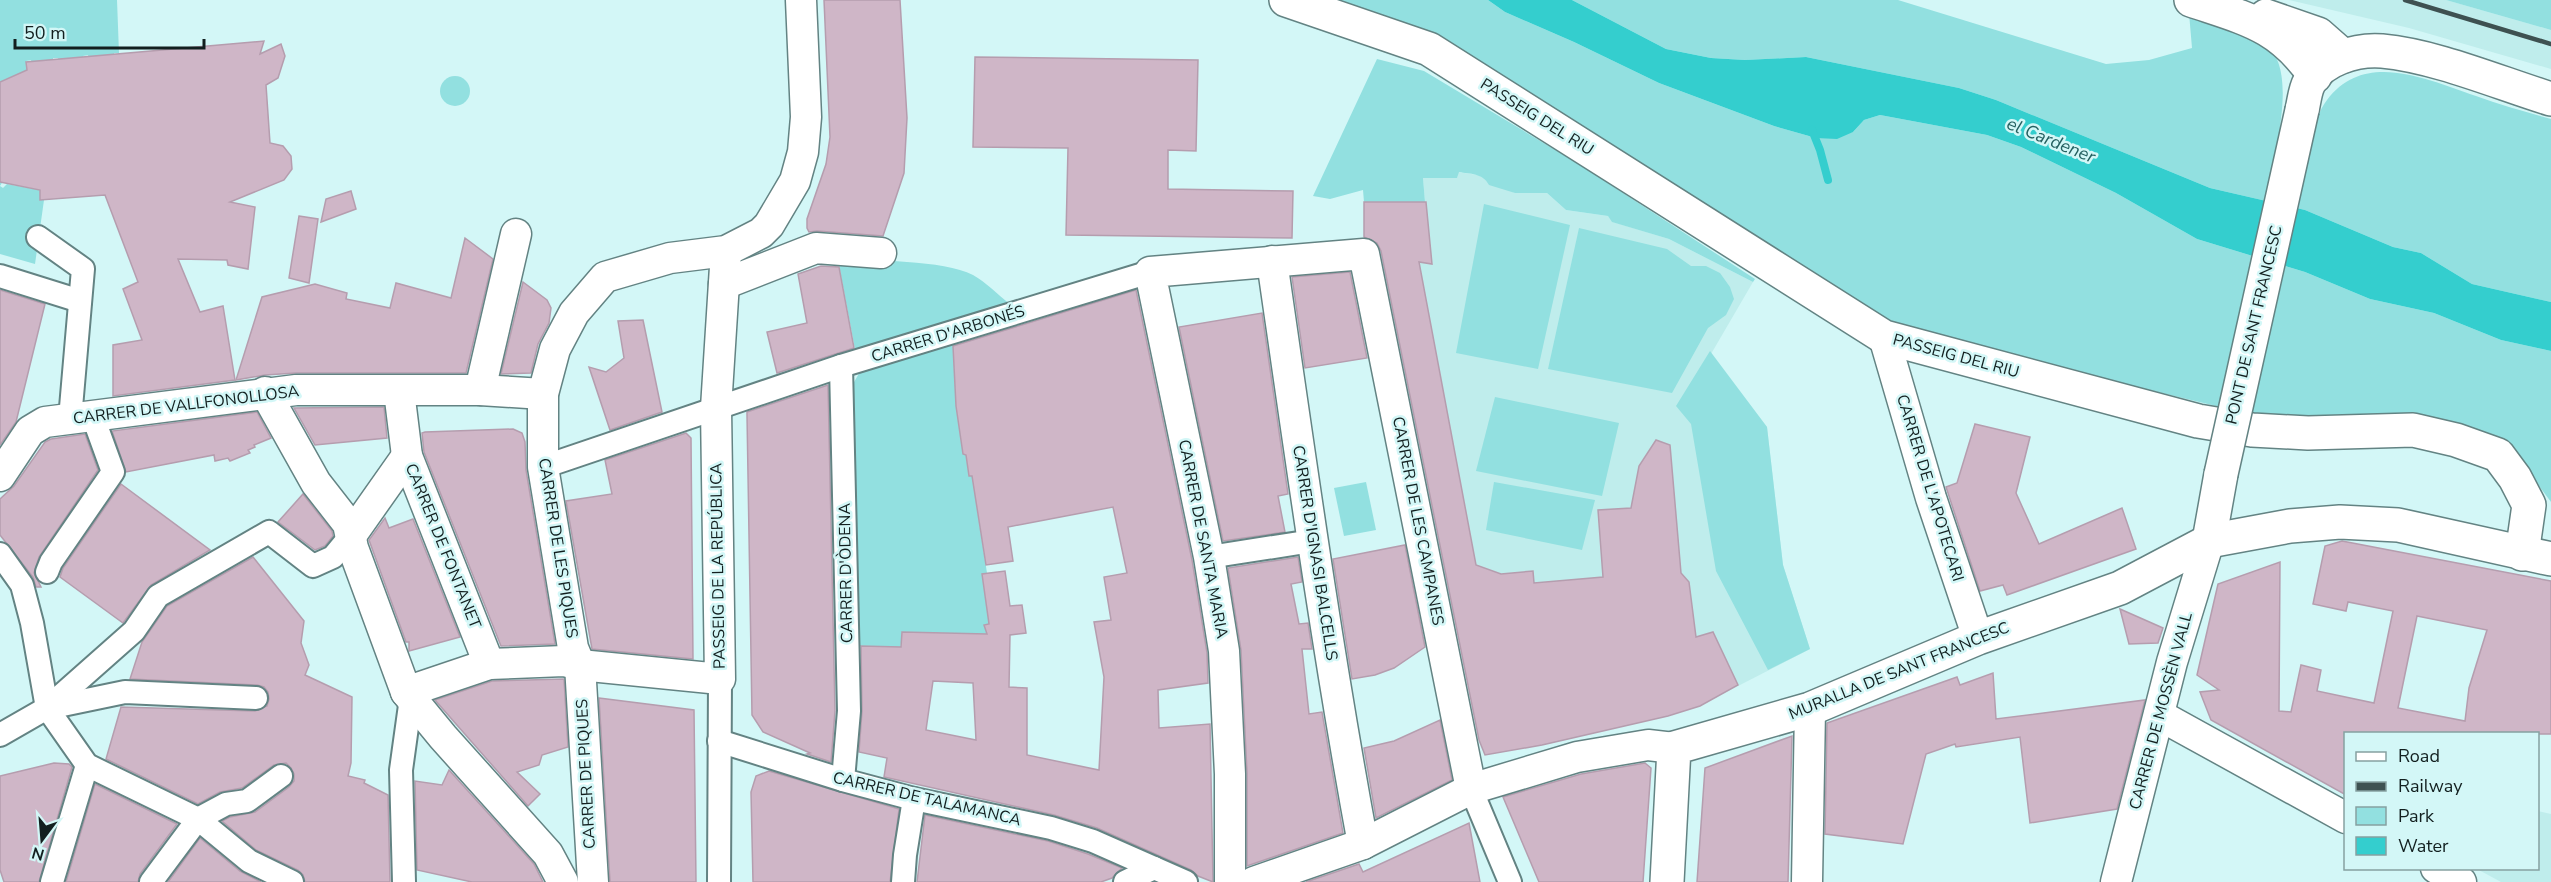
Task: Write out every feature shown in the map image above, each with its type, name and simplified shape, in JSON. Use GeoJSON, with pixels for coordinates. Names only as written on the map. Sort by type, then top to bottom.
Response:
{"type":"FeatureCollection","features":[{"type":"Feature","properties":{"kind":"street"},"geometry":{"type":"LineString","coordinates":[[783,200],[787,133],[785,0]]}},
{"type":"Feature","properties":{"kind":"street"},"geometry":{"type":"LineString","coordinates":[[726,251],[761,233],[769,225],[800,169],[805,132],[801,0]]}},
{"type":"Feature","properties":{"kind":"street","name":"PASSEIG DEL RIU"},"geometry":{"type":"LineString","coordinates":[[1286,0],[1429,49],[1884,337],[2198,421],[2252,430],[2308,434],[2413,430],[2456,440],[2498,455],[2515,478],[2529,505],[2536,556]]}},
{"type":"Feature","properties":{"kind":"street"},"geometry":{"type":"LineString","coordinates":[[2191,0],[2261,25],[2277,34],[2300,55],[2315,76],[2324,67],[2343,56],[2381,51],[2427,60],[2551,99]]}},
{"type":"Feature","properties":{"kind":"street"},"geometry":{"type":"LineString","coordinates":[[2213,0],[2231,3],[2318,34],[2343,56]]}},
{"type":"Feature","properties":{"kind":"street","name":"PONT DE SANT FRANCESC"},"geometry":{"type":"LineString","coordinates":[[2209,542],[2221,474],[2308,83],[2315,76]]}},
{"type":"Feature","properties":{"kind":"street"},"geometry":{"type":"LineString","coordinates":[[480,390],[516,234]]}},
{"type":"Feature","properties":{"kind":"street"},"geometry":{"type":"LineString","coordinates":[[38,237],[83,269],[69,419],[113,472],[49,567]]}},
{"type":"Feature","properties":{"kind":"street"},"geometry":{"type":"LineString","coordinates":[[724,284],[816,248],[881,253]]}},
{"type":"Feature","properties":{"kind":"street","name":"PASSEIG DE LA REPÚBLICA"},"geometry":{"type":"LineString","coordinates":[[719,882],[720,679],[716,408],[726,251]]}},
{"type":"Feature","properties":{"kind":"street","name":"CARRER DE LES PIQUES"},"geometry":{"type":"LineString","coordinates":[[580,665],[573,648],[543,467],[543,394],[555,349],[574,313],[605,277],[670,258],[726,251]]}},
{"type":"Feature","properties":{"kind":"street","name":"CARRER D'ARBONÉS"},"geometry":{"type":"LineString","coordinates":[[543,467],[841,366],[1150,272],[1364,254]]}},
{"type":"Feature","properties":{"kind":"street","name":"CARRER DE LES CAMPANES"},"geometry":{"type":"LineString","coordinates":[[1364,254],[1471,789]]}},
{"type":"Feature","properties":{"kind":"street","name":"CARRER D'IGNASI BALCELLS"},"geometry":{"type":"LineString","coordinates":[[1272,261],[1312,541],[1363,844]]}},
{"type":"Feature","properties":{"kind":"street","name":"CARRER DE SANTA MARIA"},"geometry":{"type":"LineString","coordinates":[[1150,272],[1209,557],[1224,651],[1230,774],[1230,882]]}},
{"type":"Feature","properties":{"kind":"street"},"geometry":{"type":"LineString","coordinates":[[0,276],[80,301]]}},
{"type":"Feature","properties":{"kind":"street","name":"CARRER DE L'APOTECARI"},"geometry":{"type":"LineString","coordinates":[[1884,337],[1931,498],[1978,638]]}},
{"type":"Feature","properties":{"kind":"street","name":"CARRER D'ÒDENA"},"geometry":{"type":"LineString","coordinates":[[841,366],[849,711],[843,780]]}},
{"type":"Feature","properties":{"kind":"street","name":"CARRER DE VALLFONOLLOSA"},"geometry":{"type":"LineString","coordinates":[[69,419],[265,392],[296,390],[480,390],[543,394]]}},
{"type":"Feature","properties":{"kind":"street","name":"CARRER DE FONTANET"},"geometry":{"type":"LineString","coordinates":[[399,391],[407,456],[489,664]]}},
{"type":"Feature","properties":{"kind":"street"},"geometry":{"type":"LineString","coordinates":[[265,392],[316,483],[348,524],[352,534],[353,548],[409,695],[548,854],[563,882]]}},
{"type":"Feature","properties":{"kind":"street"},"geometry":{"type":"LineString","coordinates":[[3,467],[30,431],[69,419]]}},
{"type":"Feature","properties":{"kind":"street"},"geometry":{"type":"LineString","coordinates":[[0,735],[47,708],[134,631],[158,596],[269,532],[313,566],[333,557],[407,456]]}},
{"type":"Feature","properties":{"kind":"street","name":"MURALLA DE SANT FRANCESC"},"geometry":{"type":"LineString","coordinates":[[1674,748],[1810,709],[1978,638],[2120,588],[2209,542],[2290,526],[2340,522],[2398,525],[2536,556]]}},
{"type":"Feature","properties":{"kind":"street"},"geometry":{"type":"LineString","coordinates":[[1209,557],[1312,541]]}},
{"type":"Feature","properties":{"kind":"street","name":"CARRER DE MOSSÈN VALL"},"geometry":{"type":"LineString","coordinates":[[2116,882],[2172,662],[2209,542]]}},
{"type":"Feature","properties":{"kind":"street"},"geometry":{"type":"LineString","coordinates":[[1,559],[22,585],[33,623],[47,708],[87,765],[198,819],[249,861],[292,882]]}},
{"type":"Feature","properties":{"kind":"street"},"geometry":{"type":"LineString","coordinates":[[409,695],[489,664],[564,661],[580,665],[720,679]]}},
{"type":"Feature","properties":{"kind":"street","name":"CARRER DE PIQUES"},"geometry":{"type":"LineString","coordinates":[[580,665],[593,882]]}},
{"type":"Feature","properties":{"kind":"street"},"geometry":{"type":"LineString","coordinates":[[47,708],[125,692],[256,698]]}},
{"type":"Feature","properties":{"kind":"street"},"geometry":{"type":"LineString","coordinates":[[404,882],[401,770],[409,695]]}},
{"type":"Feature","properties":{"kind":"street"},"geometry":{"type":"LineString","coordinates":[[1808,882],[1810,709]]}},
{"type":"Feature","properties":{"kind":"street"},"geometry":{"type":"LineString","coordinates":[[2159,715],[2344,817]]}},
{"type":"Feature","properties":{"kind":"street","name":"CARRER DE TALAMANCA"},"geometry":{"type":"LineString","coordinates":[[719,741],[843,780],[914,799],[1051,828],[1093,841],[1137,872],[1186,882]]}},
{"type":"Feature","properties":{"kind":"street"},"geometry":{"type":"LineString","coordinates":[[1254,882],[1363,844],[1471,789],[1577,757],[1648,745],[1674,748],[1668,882]]}},
{"type":"Feature","properties":{"kind":"street"},"geometry":{"type":"LineString","coordinates":[[52,882],[87,765]]}},
{"type":"Feature","properties":{"kind":"street"},"geometry":{"type":"LineString","coordinates":[[151,882],[198,819],[226,804],[247,801],[281,776]]}},
{"type":"Feature","properties":{"kind":"street"},"geometry":{"type":"LineString","coordinates":[[1471,789],[1510,882]]}},
{"type":"Feature","properties":{"kind":"street"},"geometry":{"type":"LineString","coordinates":[[903,882],[904,855],[914,799]]}},
{"type":"Feature","properties":{"kind":"street"},"geometry":{"type":"LineString","coordinates":[[2440,870],[2461,882]]}},
{"type":"Feature","properties":{"kind":"shaded area"},"geometry":{"type":"Polygon","coordinates":[[[2289,0],[2446,0],[2551,30],[2551,69],[2409,28],[2289,0]]]}},
{"type":"Feature","properties":{"kind":"shaded area"},"geometry":{"type":"Polygon","coordinates":[[[1458,172],[1478,175],[1515,193],[1547,193],[1566,210],[1608,216],[1613,222],[1669,239],[1753,282],[1711,354],[1767,427],[1783,565],[1810,649],[1701,705],[1462,616],[1445,619],[1364,248],[1364,202],[1425,202],[1423,178],[1457,178],[1458,172]]]}},
{"type":"Feature","properties":{"kind":"shaded area"},"geometry":{"type":"Polygon","coordinates":[[[2539,811],[2551,814],[2551,882],[2501,882],[2479,870],[2539,870],[2539,811]]]}},
{"type":"Feature","properties":{"kind":"green space"},"geometry":{"type":"Polygon","coordinates":[[[0,0],[117,0],[119,53],[114,53],[115,59],[89,62],[88,55],[83,56],[83,62],[59,64],[58,58],[53,58],[53,65],[32,67],[31,60],[26,61],[27,70],[0,82],[0,0]]]}},
{"type":"Feature","properties":{"kind":"green space"},"geometry":{"type":"Polygon","coordinates":[[[1320,0],[1488,0],[1505,12],[1659,83],[1774,126],[1816,138],[1853,132],[1864,120],[1880,115],[1987,135],[2021,147],[2116,193],[2197,239],[2305,272],[2370,299],[2434,313],[2501,340],[2551,351],[2551,502],[2522,463],[2506,448],[2488,434],[2462,424],[2420,418],[2266,418],[1958,344],[1889,320],[1320,0]]]}},
{"type":"Feature","properties":{"kind":"green space"},"geometry":{"type":"Polygon","coordinates":[[[1572,0],[1898,0],[2106,64],[2149,60],[2192,48],[2189,13],[2213,21],[2267,46],[2274,53],[2281,73],[2283,96],[2280,127],[2312,134],[2327,100],[2342,85],[2360,76],[2378,72],[2398,73],[2438,83],[2551,119],[2551,302],[2472,284],[2421,253],[2393,247],[2305,210],[2210,188],[1996,100],[1959,88],[1806,57],[1745,60],[1711,58],[1666,49],[1572,0]]]}},
{"type":"Feature","properties":{"kind":"green space"},"geometry":{"type":"Polygon","coordinates":[[[2446,0],[2551,0],[2551,30],[2446,0]]]}},
{"type":"Feature","properties":{"kind":"green space"},"geometry":{"type":"Polygon","coordinates":[[[1377,59],[1424,71],[1577,163],[1755,279],[1753,282],[1669,239],[1612,222],[1608,216],[1566,210],[1547,193],[1515,193],[1489,185],[1480,176],[1472,174],[1459,172],[1457,178],[1423,178],[1425,202],[1364,202],[1363,190],[1330,199],[1313,196],[1377,59]]]}},
{"type":"Feature","properties":{"kind":"green space"},"geometry":{"type":"Polygon","coordinates":[[[455,76],[466,80],[470,91],[466,102],[455,106],[444,102],[440,91],[444,80],[455,76]]]}},
{"type":"Feature","properties":{"kind":"green space"},"geometry":{"type":"Polygon","coordinates":[[[7,184],[40,190],[40,200],[44,200],[35,264],[0,254],[0,186],[3,188],[7,184]]]}},
{"type":"Feature","properties":{"kind":"green space"},"geometry":{"type":"Polygon","coordinates":[[[1484,204],[1570,225],[1538,369],[1456,353],[1484,204]]]}},
{"type":"Feature","properties":{"kind":"green space"},"geometry":{"type":"Polygon","coordinates":[[[1579,228],[1667,249],[1691,266],[1706,266],[1720,273],[1730,287],[1734,299],[1726,315],[1708,328],[1672,393],[1548,369],[1579,228]]]}},
{"type":"Feature","properties":{"kind":"green space"},"geometry":{"type":"Polygon","coordinates":[[[838,260],[907,262],[960,270],[978,278],[1010,304],[856,355],[838,260]]]}},
{"type":"Feature","properties":{"kind":"green space"},"geometry":{"type":"Polygon","coordinates":[[[953,344],[956,406],[963,454],[966,455],[969,476],[990,473],[976,502],[987,573],[982,574],[989,624],[984,625],[987,634],[902,632],[896,692],[875,673],[876,646],[855,646],[846,396],[861,370],[953,344]]]}},
{"type":"Feature","properties":{"kind":"green space"},"geometry":{"type":"Polygon","coordinates":[[[1710,351],[1767,427],[1783,565],[1810,649],[1768,670],[1716,571],[1691,424],[1676,406],[1710,351]]]}},
{"type":"Feature","properties":{"kind":"green space"},"geometry":{"type":"Polygon","coordinates":[[[1495,397],[1619,423],[1602,496],[1476,471],[1495,397]]]}},
{"type":"Feature","properties":{"kind":"green space"},"geometry":{"type":"Polygon","coordinates":[[[1366,482],[1376,530],[1344,536],[1334,488],[1366,482]]]}},
{"type":"Feature","properties":{"kind":"green space"},"geometry":{"type":"Polygon","coordinates":[[[1494,482],[1595,500],[1582,550],[1486,530],[1494,482]]]}},
{"type":"Feature","properties":{"kind":"water","name":"el Cardener"},"geometry":{"type":"Polygon","coordinates":[[[1488,0],[1572,0],[1666,49],[1711,58],[1745,60],[1806,57],[1959,88],[1996,100],[2210,188],[2305,210],[2393,247],[2421,253],[2472,284],[2551,302],[2551,351],[2501,340],[2434,313],[2370,299],[2305,272],[2197,239],[2116,193],[2021,147],[1987,135],[1880,115],[1864,120],[1853,132],[1837,139],[1816,138],[1774,126],[1659,83],[1505,12],[1488,0]]]}},
{"type":"Feature","properties":{"kind":"building"},"geometry":{"type":"Polygon","coordinates":[[[824,0],[900,0],[907,118],[904,173],[883,236],[809,232],[807,228],[807,219],[826,164],[830,137],[824,0]]]}},
{"type":"Feature","properties":{"kind":"building"},"geometry":{"type":"Polygon","coordinates":[[[264,41],[260,54],[281,44],[285,56],[278,78],[266,85],[270,143],[283,146],[291,156],[292,169],[284,180],[230,202],[255,207],[248,269],[228,265],[227,260],[178,259],[200,312],[223,306],[235,380],[113,396],[113,345],[142,340],[123,289],[138,282],[105,195],[40,200],[40,190],[0,182],[0,82],[27,70],[26,62],[264,41]]]}},
{"type":"Feature","properties":{"kind":"building"},"geometry":{"type":"Polygon","coordinates":[[[975,57],[1198,60],[1196,151],[1168,150],[1168,189],[1293,191],[1292,238],[1066,235],[1068,148],[973,147],[975,57]]]}},
{"type":"Feature","properties":{"kind":"building"},"geometry":{"type":"Polygon","coordinates":[[[351,191],[356,209],[321,222],[326,199],[351,191]]]}},
{"type":"Feature","properties":{"kind":"building"},"geometry":{"type":"Polygon","coordinates":[[[1364,202],[1426,202],[1432,264],[1419,262],[1476,565],[1501,574],[1533,571],[1534,583],[1603,577],[1598,510],[1631,508],[1639,466],[1656,440],[1670,445],[1681,573],[1689,582],[1696,637],[1713,632],[1738,685],[1700,706],[1668,716],[1542,745],[1485,755],[1479,740],[1381,251],[1377,243],[1364,237],[1364,202]]]}},
{"type":"Feature","properties":{"kind":"building"},"geometry":{"type":"Polygon","coordinates":[[[299,216],[318,219],[309,283],[289,278],[299,216]]]}},
{"type":"Feature","properties":{"kind":"building"},"geometry":{"type":"Polygon","coordinates":[[[465,238],[493,259],[466,373],[296,373],[236,380],[262,297],[315,284],[347,293],[346,299],[390,308],[396,283],[451,298],[465,238]]]}},
{"type":"Feature","properties":{"kind":"building"},"geometry":{"type":"Polygon","coordinates":[[[821,266],[839,267],[854,348],[777,373],[767,332],[807,323],[798,274],[821,266]]]}},
{"type":"Feature","properties":{"kind":"building"},"geometry":{"type":"Polygon","coordinates":[[[1350,272],[1367,358],[1305,368],[1292,277],[1350,272]]]}},
{"type":"Feature","properties":{"kind":"building"},"geometry":{"type":"Polygon","coordinates":[[[523,282],[547,300],[551,308],[549,323],[538,344],[531,373],[501,374],[523,282]]]}},
{"type":"Feature","properties":{"kind":"building"},"geometry":{"type":"Polygon","coordinates":[[[0,290],[45,304],[16,422],[0,445],[0,290]]]}},
{"type":"Feature","properties":{"kind":"building"},"geometry":{"type":"Polygon","coordinates":[[[1136,290],[1192,560],[1207,653],[1208,683],[1158,690],[1159,728],[1210,724],[1213,882],[1097,828],[1054,815],[884,777],[887,758],[859,752],[862,711],[861,646],[901,647],[902,632],[987,634],[984,625],[989,624],[982,574],[1005,571],[1010,606],[1022,605],[1026,633],[1010,635],[1009,687],[1027,688],[1027,755],[1099,770],[1104,677],[1094,622],[1111,620],[1104,577],[1127,573],[1113,507],[1008,527],[1013,561],[986,565],[972,476],[969,476],[966,455],[963,454],[956,406],[953,346],[1136,290]],[[933,681],[926,730],[976,740],[973,683],[933,681]]]}},
{"type":"Feature","properties":{"kind":"building"},"geometry":{"type":"Polygon","coordinates":[[[1262,313],[1288,494],[1278,496],[1285,532],[1223,541],[1179,327],[1262,313]]]}},
{"type":"Feature","properties":{"kind":"building"},"geometry":{"type":"Polygon","coordinates":[[[643,320],[662,412],[610,430],[589,367],[606,372],[624,358],[618,321],[643,320]]]}},
{"type":"Feature","properties":{"kind":"building"},"geometry":{"type":"Polygon","coordinates":[[[828,385],[835,711],[831,762],[807,754],[810,753],[763,732],[752,715],[747,415],[747,412],[828,385]]]}},
{"type":"Feature","properties":{"kind":"building"},"geometry":{"type":"Polygon","coordinates":[[[384,407],[387,438],[315,445],[294,408],[384,407]]]}},
{"type":"Feature","properties":{"kind":"building"},"geometry":{"type":"Polygon","coordinates":[[[257,412],[271,438],[254,445],[255,447],[248,450],[250,453],[230,461],[228,458],[215,461],[214,455],[126,472],[112,431],[257,412]]]}},
{"type":"Feature","properties":{"kind":"building"},"geometry":{"type":"Polygon","coordinates":[[[1975,424],[2030,437],[2016,493],[2039,544],[2122,508],[2136,549],[2007,595],[2003,585],[1980,591],[1946,487],[1957,483],[1975,424]]]}},
{"type":"Feature","properties":{"kind":"building"},"geometry":{"type":"Polygon","coordinates":[[[513,429],[522,433],[525,442],[526,470],[555,644],[501,646],[424,452],[422,433],[425,432],[513,429]]]}},
{"type":"Feature","properties":{"kind":"building"},"geometry":{"type":"Polygon","coordinates":[[[686,433],[691,438],[693,659],[592,649],[566,501],[612,494],[605,460],[686,433]]]}},
{"type":"Feature","properties":{"kind":"building"},"geometry":{"type":"Polygon","coordinates":[[[85,434],[98,470],[39,557],[34,573],[41,587],[36,587],[33,577],[0,535],[0,499],[14,486],[45,442],[85,434]]]}},
{"type":"Feature","properties":{"kind":"building"},"geometry":{"type":"Polygon","coordinates":[[[121,484],[210,550],[151,585],[123,623],[60,577],[63,568],[121,484]]]}},
{"type":"Feature","properties":{"kind":"building"},"geometry":{"type":"Polygon","coordinates":[[[303,494],[332,531],[333,536],[325,546],[315,550],[278,522],[303,494]]]}},
{"type":"Feature","properties":{"kind":"building"},"geometry":{"type":"Polygon","coordinates":[[[385,518],[389,528],[413,519],[460,637],[409,651],[409,642],[406,642],[369,540],[385,518]]]}},
{"type":"Feature","properties":{"kind":"building"},"geometry":{"type":"Polygon","coordinates":[[[2342,541],[2551,581],[2551,734],[2539,734],[2539,732],[2344,732],[2344,794],[2211,720],[2200,692],[2219,690],[2197,675],[2218,584],[2280,562],[2279,711],[2291,712],[2301,665],[2321,670],[2317,691],[2374,703],[2393,611],[2348,602],[2346,611],[2313,604],[2325,546],[2342,541]],[[2417,616],[2398,708],[2465,721],[2469,688],[2487,630],[2417,616]]]}},
{"type":"Feature","properties":{"kind":"building"},"geometry":{"type":"Polygon","coordinates":[[[1405,545],[1425,647],[1394,668],[1375,675],[1352,679],[1333,559],[1405,545]]]}},
{"type":"Feature","properties":{"kind":"building"},"geometry":{"type":"Polygon","coordinates":[[[253,557],[304,621],[301,643],[309,665],[305,675],[352,697],[351,763],[348,776],[365,780],[364,783],[388,795],[390,882],[305,882],[298,870],[256,850],[222,821],[255,812],[289,787],[294,781],[294,774],[286,763],[274,765],[242,788],[220,792],[198,804],[106,759],[121,707],[255,711],[267,706],[268,692],[264,687],[257,685],[130,679],[142,642],[167,606],[253,557]]]}},
{"type":"Feature","properties":{"kind":"building"},"geometry":{"type":"Polygon","coordinates":[[[1298,557],[1302,582],[1291,584],[1299,624],[1308,623],[1312,649],[1302,649],[1309,714],[1322,712],[1343,833],[1247,866],[1247,773],[1241,650],[1228,568],[1298,557]]]}},
{"type":"Feature","properties":{"kind":"building"},"geometry":{"type":"Polygon","coordinates":[[[2120,609],[2163,628],[2158,643],[2129,644],[2120,609]]]}},
{"type":"Feature","properties":{"kind":"building"},"geometry":{"type":"Polygon","coordinates":[[[1993,673],[1996,719],[2145,700],[2117,809],[2030,823],[2020,737],[1956,747],[1955,744],[1926,754],[1903,844],[1825,834],[1827,723],[1957,677],[1960,685],[1993,673]]]}},
{"type":"Feature","properties":{"kind":"building"},"geometry":{"type":"Polygon","coordinates":[[[564,679],[568,747],[542,755],[539,765],[517,772],[540,794],[528,806],[435,700],[492,681],[564,679]]]}},
{"type":"Feature","properties":{"kind":"building"},"geometry":{"type":"Polygon","coordinates":[[[599,698],[694,710],[696,882],[610,882],[599,698]]]}},
{"type":"Feature","properties":{"kind":"building"},"geometry":{"type":"Polygon","coordinates":[[[1440,720],[1452,780],[1376,818],[1364,748],[1394,741],[1440,720]]]}},
{"type":"Feature","properties":{"kind":"building"},"geometry":{"type":"Polygon","coordinates":[[[1792,736],[1788,882],[1697,882],[1705,768],[1792,736]]]}},
{"type":"Feature","properties":{"kind":"building"},"geometry":{"type":"Polygon","coordinates":[[[54,763],[69,764],[72,767],[39,882],[4,882],[0,870],[0,776],[54,763]]]}},
{"type":"Feature","properties":{"kind":"building"},"geometry":{"type":"Polygon","coordinates":[[[1645,763],[1651,768],[1643,882],[1539,882],[1503,797],[1581,774],[1645,763]]]}},
{"type":"Feature","properties":{"kind":"building"},"geometry":{"type":"Polygon","coordinates":[[[449,770],[534,864],[543,882],[472,882],[417,870],[415,781],[442,785],[449,770]]]}},
{"type":"Feature","properties":{"kind":"building"},"geometry":{"type":"Polygon","coordinates":[[[769,771],[899,809],[890,882],[753,882],[751,792],[756,776],[769,771]]]}},
{"type":"Feature","properties":{"kind":"building"},"geometry":{"type":"Polygon","coordinates":[[[95,784],[177,824],[140,874],[138,882],[66,882],[95,784]]]}},
{"type":"Feature","properties":{"kind":"building"},"geometry":{"type":"Polygon","coordinates":[[[925,815],[1048,841],[1122,868],[1112,878],[1101,882],[917,882],[925,815]]]}},
{"type":"Feature","properties":{"kind":"building"},"geometry":{"type":"Polygon","coordinates":[[[1469,823],[1480,882],[1306,882],[1359,864],[1363,872],[1469,823]]]}},
{"type":"Feature","properties":{"kind":"building"},"geometry":{"type":"Polygon","coordinates":[[[200,838],[240,871],[261,882],[168,882],[200,838]]]}},
{"type":"Feature","properties":{"kind":"waterway"},"geometry":{"type":"LineString","coordinates":[[1812,130],[1828,180]]}},
{"type":"Feature","properties":{"kind":"railway"},"geometry":{"type":"LineString","coordinates":[[2405,0],[2551,44]]}}]}
